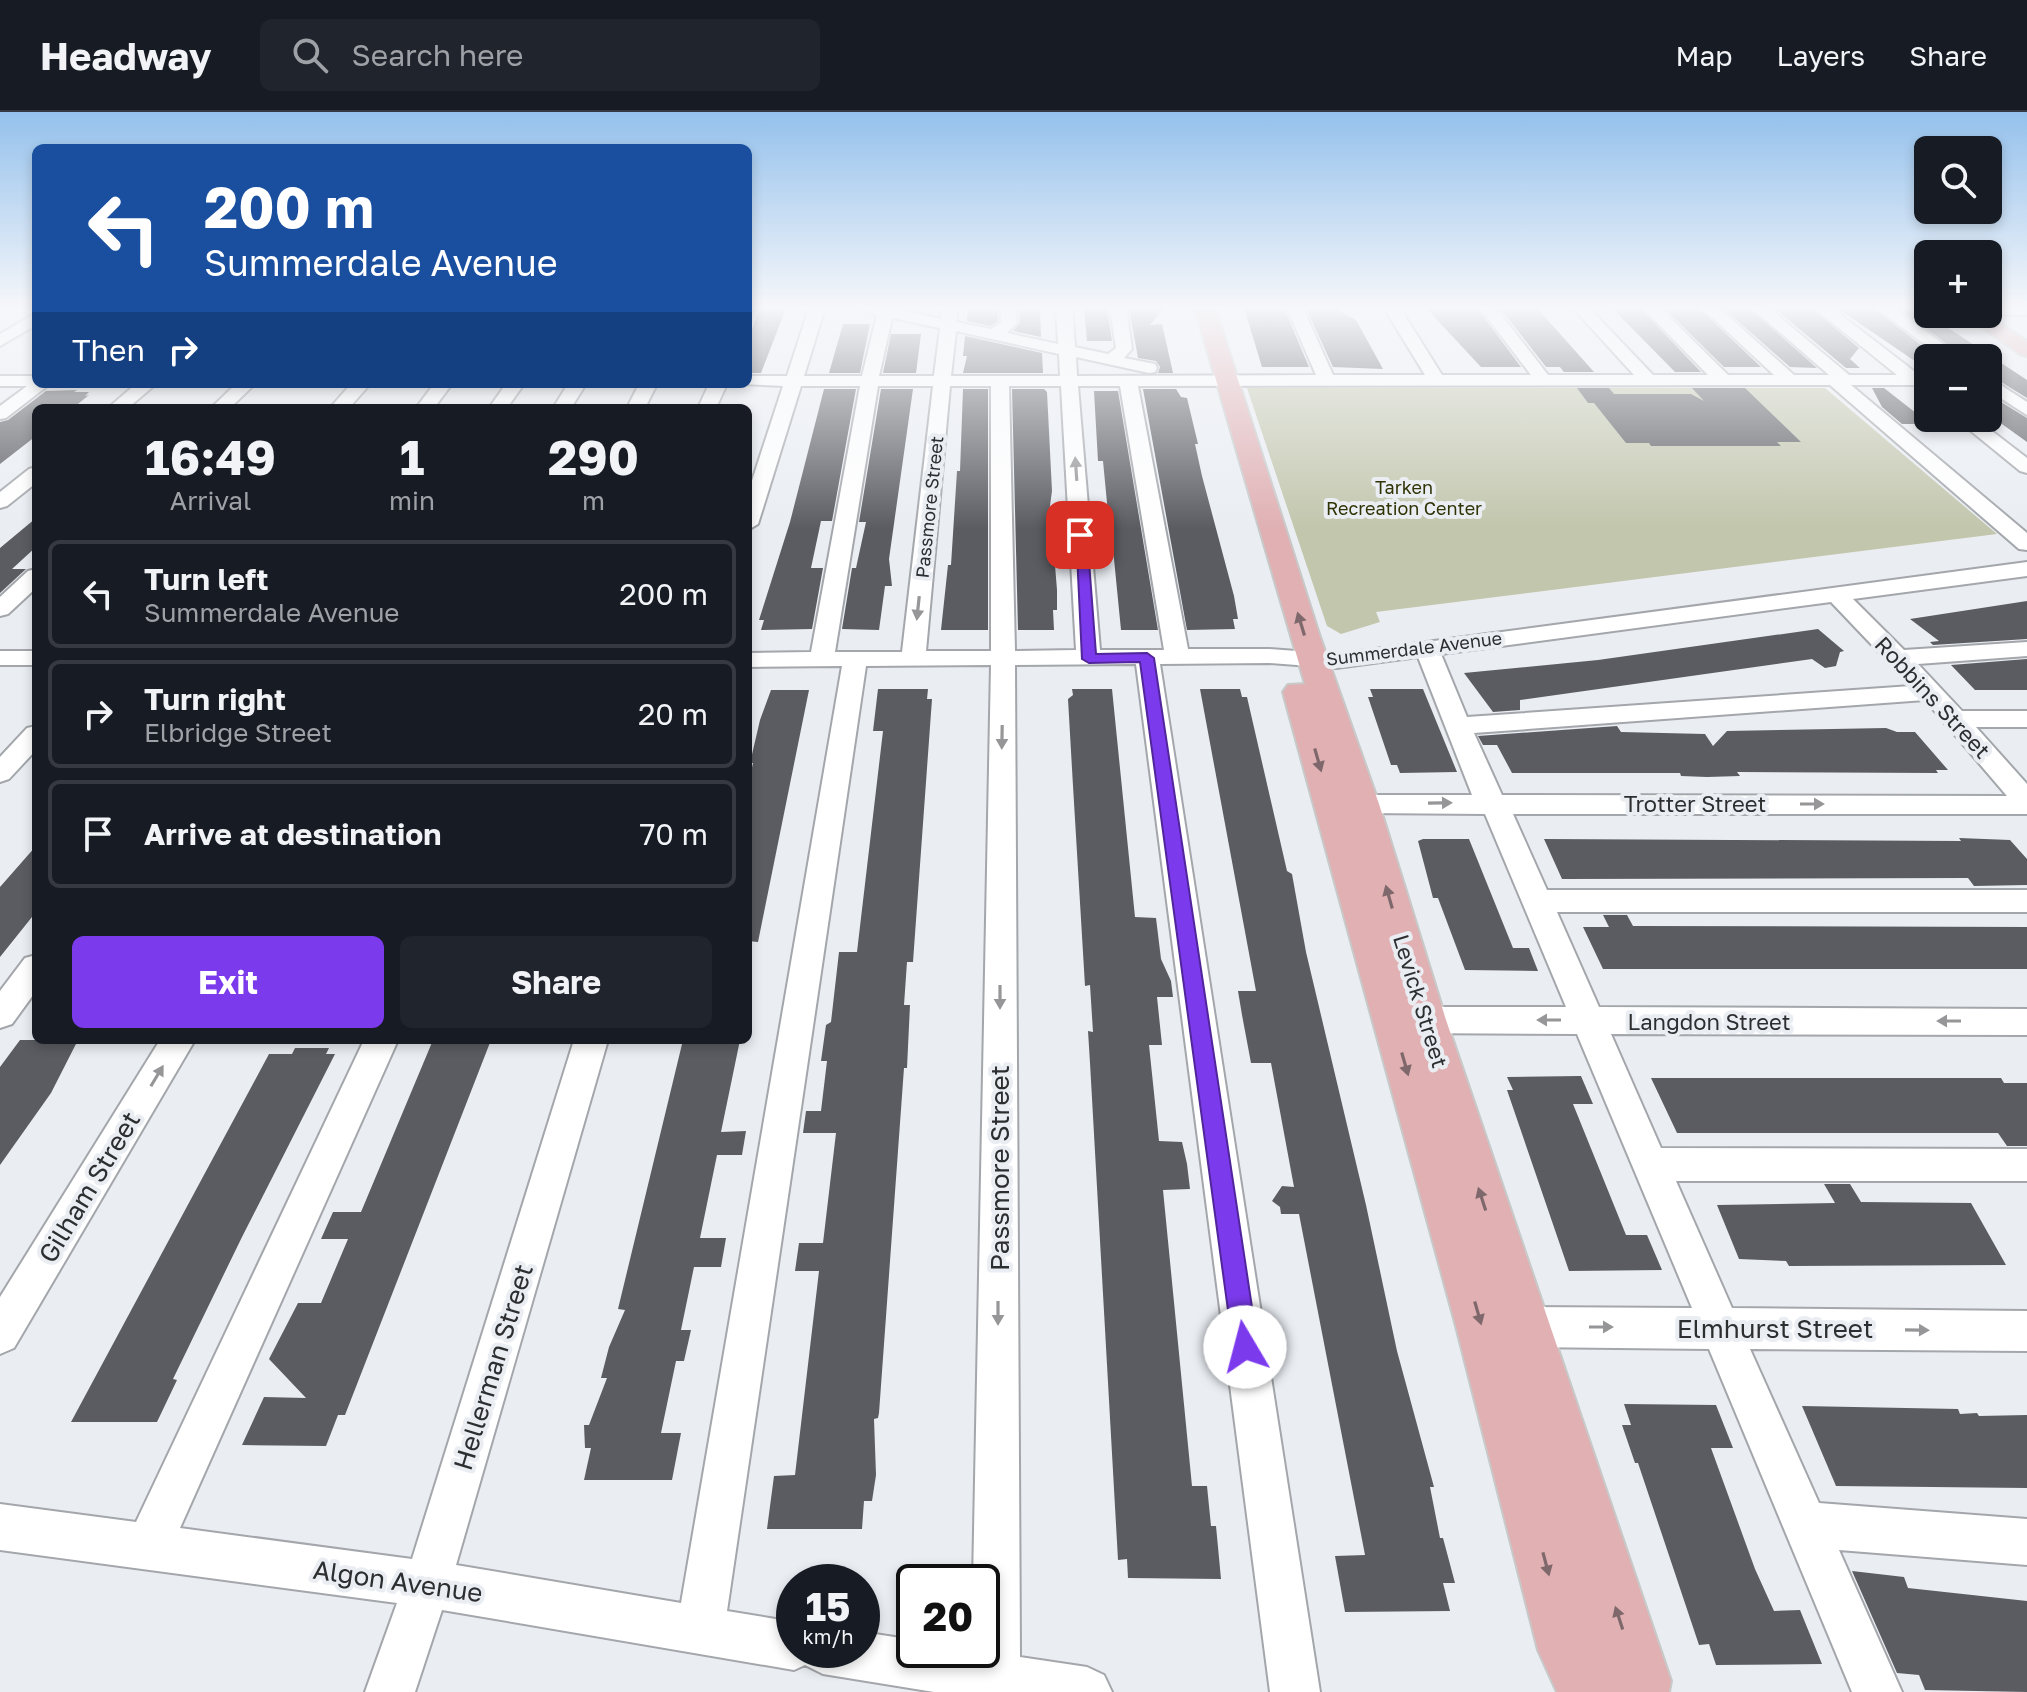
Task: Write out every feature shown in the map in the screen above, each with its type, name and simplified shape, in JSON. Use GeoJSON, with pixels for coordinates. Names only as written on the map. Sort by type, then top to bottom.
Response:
{"type":"FeatureCollection","features":[{"type":"Feature","properties":{"kind":"main road","name":"Levick Street"},"geometry":{"type":"LineString","coordinates":[[1219,382],[1408,1020],[1523,1327],[1640,1681],[1638,1692]]}},
{"type":"Feature","properties":{"kind":"main road","name":"Levick Street"},"geometry":{"type":"LineString","coordinates":[[1301,660],[1362,804],[1408,1020],[1482,1326],[1569,1650],[1590,1692]]}},
{"type":"Feature","properties":{"kind":"street"},"geometry":{"type":"LineString","coordinates":[[752,511],[793,382]]}},
{"type":"Feature","properties":{"kind":"street"},"geometry":{"type":"LineString","coordinates":[[700,1631],[838,659],[870,382]]}},
{"type":"Feature","properties":{"kind":"street","name":"Passmore Street"},"geometry":{"type":"LineString","coordinates":[[913,658],[942,382]]}},
{"type":"Feature","properties":{"kind":"street","name":"Passmore Street"},"geometry":{"type":"LineString","coordinates":[[996,1677],[1003,659],[1000,382]]}},
{"type":"Feature","properties":{"kind":"street"},"geometry":{"type":"LineString","coordinates":[[1069,382],[1089,659]]}},
{"type":"Feature","properties":{"kind":"street"},"geometry":{"type":"LineString","coordinates":[[1128,382],[1295,1692]]}},
{"type":"Feature","properties":{"kind":"street"},"geometry":{"type":"LineString","coordinates":[[1841,382],[2027,544]]}},
{"type":"Feature","properties":{"kind":"street"},"geometry":{"type":"LineString","coordinates":[[1888,382],[1914,383]]}},
{"type":"Feature","properties":{"kind":"street"},"geometry":{"type":"LineString","coordinates":[[0,414],[32,387]]}},
{"type":"Feature","properties":{"kind":"street"},"geometry":{"type":"LineString","coordinates":[[122,404],[142,388]]}},
{"type":"Feature","properties":{"kind":"street"},"geometry":{"type":"LineString","coordinates":[[224,404],[242,388]]}},
{"type":"Feature","properties":{"kind":"street"},"geometry":{"type":"LineString","coordinates":[[343,404],[357,388]]}},
{"type":"Feature","properties":{"kind":"street"},"geometry":{"type":"LineString","coordinates":[[2002,391],[2027,410]]}},
{"type":"Feature","properties":{"kind":"street"},"geometry":{"type":"LineString","coordinates":[[1982,432],[2027,467]]}},
{"type":"Feature","properties":{"kind":"street"},"geometry":{"type":"LineString","coordinates":[[0,502],[32,476]]}},
{"type":"Feature","properties":{"kind":"street","name":"Summerdale Avenue"},"geometry":{"type":"LineString","coordinates":[[752,660],[1269,656],[1336,661],[2027,569]]}},
{"type":"Feature","properties":{"kind":"street"},"geometry":{"type":"LineString","coordinates":[[0,609],[32,580]]}},
{"type":"Feature","properties":{"kind":"street","name":"Robbins Street"},"geometry":{"type":"LineString","coordinates":[[1837,595],[1956,719],[2027,803]]}},
{"type":"Feature","properties":{"kind":"street"},"geometry":{"type":"LineString","coordinates":[[1426,648],[1877,1692]]}},
{"type":"Feature","properties":{"kind":"street"},"geometry":{"type":"LineString","coordinates":[[1900,658],[2027,649]]}},
{"type":"Feature","properties":{"kind":"street"},"geometry":{"type":"LineString","coordinates":[[0,658],[32,658]]}},
{"type":"Feature","properties":{"kind":"street"},"geometry":{"type":"LineString","coordinates":[[1459,726],[1931,692]]}},
{"type":"Feature","properties":{"kind":"street"},"geometry":{"type":"LineString","coordinates":[[1956,719],[2027,719]]}},
{"type":"Feature","properties":{"kind":"street"},"geometry":{"type":"LineString","coordinates":[[0,773],[32,738]]}},
{"type":"Feature","properties":{"kind":"street","name":"Trotter Street"},"geometry":{"type":"LineString","coordinates":[[1362,804],[2027,803]]}},
{"type":"Feature","properties":{"kind":"street"},"geometry":{"type":"LineString","coordinates":[[1536,901],[2027,901]]}},
{"type":"Feature","properties":{"kind":"street"},"geometry":{"type":"LineString","coordinates":[[0,1015],[32,972]]}},
{"type":"Feature","properties":{"kind":"street","name":"Langdon Street"},"geometry":{"type":"LineString","coordinates":[[1408,1020],[2027,1022]]}},
{"type":"Feature","properties":{"kind":"street","name":"Gilham Street"},"geometry":{"type":"LineString","coordinates":[[0,1334],[176,1044]]}},
{"type":"Feature","properties":{"kind":"street"},"geometry":{"type":"LineString","coordinates":[[148,1547],[379,1044]]}},
{"type":"Feature","properties":{"kind":"street","name":"Hellerman Street"},"geometry":{"type":"LineString","coordinates":[[390,1692],[427,1584],[590,1044]]}},
{"type":"Feature","properties":{"kind":"street"},"geometry":{"type":"LineString","coordinates":[[1650,1164],[2027,1165]]}},
{"type":"Feature","properties":{"kind":"street","name":"Elmhurst Street"},"geometry":{"type":"LineString","coordinates":[[1523,1327],[2027,1331]]}},
{"type":"Feature","properties":{"kind":"street"},"geometry":{"type":"LineString","coordinates":[[1806,1525],[2027,1542]]}},
{"type":"Feature","properties":{"kind":"street","name":"Algon Avenue"},"geometry":{"type":"LineString","coordinates":[[0,1527],[427,1584],[776,1643]]}},
{"type":"Feature","properties":{"kind":"street"},"geometry":{"type":"LineString","coordinates":[[880,1659],[1087,1692]]}},
{"type":"Feature","properties":{"kind":"green space","name":"Tarken Recreation Center"},"geometry":{"type":"Polygon","coordinates":[[[1247,388],[1825,388],[1997,534],[1376,612],[1380,622],[1341,634],[1327,626],[1247,388]]]}},
{"type":"Feature","properties":{"kind":"building"},"geometry":{"type":"Polygon","coordinates":[[[2002,382],[2027,382],[2027,398],[2002,383],[2002,382]]]}},
{"type":"Feature","properties":{"kind":"building"},"geometry":{"type":"Polygon","coordinates":[[[1577,388],[1609,388],[1614,394],[1691,394],[1704,401],[1692,388],[1745,388],[1801,442],[1777,442],[1781,446],[1651,446],[1649,443],[1626,443],[1594,403],[1588,403],[1577,388]]]}},
{"type":"Feature","properties":{"kind":"building"},"geometry":{"type":"Polygon","coordinates":[[[1872,388],[1884,388],[1914,411],[1914,424],[1902,424],[1882,407],[1872,388]]]}},
{"type":"Feature","properties":{"kind":"building"},"geometry":{"type":"Polygon","coordinates":[[[824,389],[856,389],[832,521],[821,521],[811,568],[823,568],[812,629],[761,630],[764,620],[759,620],[790,522],[824,389]]]}},
{"type":"Feature","properties":{"kind":"building"},"geometry":{"type":"Polygon","coordinates":[[[881,389],[913,389],[889,559],[892,586],[885,586],[879,630],[842,629],[852,568],[856,568],[866,522],[859,522],[881,389]]]}},
{"type":"Feature","properties":{"kind":"building"},"geometry":{"type":"Polygon","coordinates":[[[963,389],[988,389],[988,630],[941,630],[948,565],[951,565],[957,471],[960,471],[963,389]]]}},
{"type":"Feature","properties":{"kind":"building"},"geometry":{"type":"Polygon","coordinates":[[[1012,389],[1044,389],[1047,392],[1052,491],[1047,528],[1052,528],[1057,590],[1057,610],[1053,610],[1054,630],[1018,630],[1012,389]]]}},
{"type":"Feature","properties":{"kind":"building"},"geometry":{"type":"Polygon","coordinates":[[[1143,389],[1176,389],[1181,397],[1187,398],[1202,476],[1234,596],[1238,619],[1233,619],[1235,629],[1187,630],[1143,389]]]}},
{"type":"Feature","properties":{"kind":"building"},"geometry":{"type":"Polygon","coordinates":[[[77,390],[74,392],[89,392],[85,396],[89,395],[78,404],[32,404],[32,439],[0,464],[0,422],[8,420],[46,391],[77,390]]]}},
{"type":"Feature","properties":{"kind":"building"},"geometry":{"type":"Polygon","coordinates":[[[1094,391],[1118,391],[1158,630],[1121,630],[1113,549],[1109,549],[1105,513],[1108,513],[1103,461],[1098,461],[1094,391]]]}},
{"type":"Feature","properties":{"kind":"building"},"geometry":{"type":"Polygon","coordinates":[[[2002,403],[2027,418],[2027,442],[2002,424],[2002,403]]]}},
{"type":"Feature","properties":{"kind":"building"},"geometry":{"type":"Polygon","coordinates":[[[32,521],[32,551],[12,569],[26,569],[0,593],[0,548],[32,521]]]}},
{"type":"Feature","properties":{"kind":"building"},"geometry":{"type":"Polygon","coordinates":[[[2027,601],[2027,639],[1933,645],[1930,642],[1939,641],[1910,619],[2027,601]]]}},
{"type":"Feature","properties":{"kind":"building"},"geometry":{"type":"Polygon","coordinates":[[[1818,629],[1844,651],[1840,652],[1836,666],[1825,668],[1812,659],[1520,700],[1520,710],[1493,712],[1464,673],[1598,660],[1818,629]]]}},
{"type":"Feature","properties":{"kind":"building"},"geometry":{"type":"Polygon","coordinates":[[[2027,659],[2027,690],[1975,690],[1951,665],[2027,659]]]}},
{"type":"Feature","properties":{"kind":"building"},"geometry":{"type":"Polygon","coordinates":[[[878,689],[928,689],[927,699],[932,699],[913,962],[907,962],[904,1005],[910,1005],[907,1068],[904,1068],[879,1413],[878,1418],[874,1419],[876,1475],[872,1501],[864,1501],[862,1529],[767,1529],[774,1476],[795,1475],[819,1271],[795,1271],[799,1243],[823,1243],[836,1133],[803,1133],[806,1111],[821,1111],[827,1061],[821,1061],[826,1025],[831,1022],[839,952],[857,952],[883,731],[873,731],[878,689]]]}},
{"type":"Feature","properties":{"kind":"building"},"geometry":{"type":"Polygon","coordinates":[[[1072,689],[1112,689],[1135,917],[1156,918],[1161,959],[1171,981],[1173,997],[1157,997],[1162,1045],[1149,1045],[1159,1141],[1182,1142],[1187,1164],[1190,1189],[1163,1190],[1192,1486],[1207,1486],[1211,1526],[1216,1526],[1221,1579],[1128,1578],[1127,1559],[1118,1560],[1088,1031],[1093,1032],[1090,985],[1085,986],[1068,699],[1073,695],[1072,689]]]}},
{"type":"Feature","properties":{"kind":"building"},"geometry":{"type":"Polygon","coordinates":[[[1200,689],[1240,689],[1242,697],[1247,697],[1287,871],[1292,874],[1306,952],[1397,1351],[1434,1487],[1430,1487],[1440,1538],[1443,1538],[1455,1583],[1443,1583],[1450,1611],[1345,1612],[1335,1556],[1365,1555],[1299,1214],[1281,1214],[1280,1207],[1272,1201],[1282,1186],[1294,1187],[1271,1063],[1251,1063],[1238,991],[1256,991],[1200,689]]]}},
{"type":"Feature","properties":{"kind":"building"},"geometry":{"type":"Polygon","coordinates":[[[1370,689],[1423,689],[1457,772],[1400,773],[1397,765],[1391,765],[1368,697],[1373,697],[1370,689]]]}},
{"type":"Feature","properties":{"kind":"building"},"geometry":{"type":"Polygon","coordinates":[[[771,690],[809,690],[758,942],[752,941],[752,754],[771,690]]]}},
{"type":"Feature","properties":{"kind":"building"},"geometry":{"type":"Polygon","coordinates":[[[1617,726],[1621,732],[1705,734],[1713,746],[1727,731],[1886,728],[1897,732],[1915,732],[1948,770],[1936,770],[1938,773],[1737,772],[1740,776],[1707,777],[1681,776],[1680,773],[1512,773],[1497,745],[1483,745],[1478,736],[1617,726]]]}},
{"type":"Feature","properties":{"kind":"building"},"geometry":{"type":"Polygon","coordinates":[[[1959,838],[2010,840],[2027,859],[2027,885],[1974,886],[1968,878],[1562,879],[1544,839],[1961,841],[1959,838]]]}},
{"type":"Feature","properties":{"kind":"building"},"geometry":{"type":"Polygon","coordinates":[[[1469,839],[1513,948],[1529,948],[1538,971],[1465,970],[1438,898],[1433,898],[1418,841],[1469,839]]]}},
{"type":"Feature","properties":{"kind":"building"},"geometry":{"type":"Polygon","coordinates":[[[32,851],[32,917],[0,957],[0,887],[32,851]]]}},
{"type":"Feature","properties":{"kind":"building"},"geometry":{"type":"Polygon","coordinates":[[[1603,915],[1627,915],[1633,926],[2027,927],[2027,969],[1603,969],[1583,927],[1609,927],[1603,915]]]}},
{"type":"Feature","properties":{"kind":"building"},"geometry":{"type":"Polygon","coordinates":[[[20,1040],[32,1040],[32,1044],[76,1044],[51,1093],[0,1165],[0,1067],[20,1040]]]}},
{"type":"Feature","properties":{"kind":"building"},"geometry":{"type":"Polygon","coordinates":[[[431,1044],[489,1044],[345,1415],[338,1415],[326,1446],[242,1445],[264,1397],[306,1398],[269,1359],[298,1303],[321,1303],[348,1239],[321,1239],[333,1212],[361,1212],[431,1044]]]}},
{"type":"Feature","properties":{"kind":"building"},"geometry":{"type":"Polygon","coordinates":[[[682,1044],[739,1044],[721,1132],[746,1131],[742,1155],[717,1155],[700,1238],[726,1238],[721,1267],[694,1267],[681,1330],[691,1330],[684,1361],[676,1361],[661,1433],[681,1433],[672,1480],[584,1480],[591,1448],[585,1448],[584,1425],[589,1425],[607,1378],[601,1378],[609,1347],[625,1310],[618,1309],[682,1044]]]}},
{"type":"Feature","properties":{"kind":"building"},"geometry":{"type":"Polygon","coordinates":[[[295,1048],[329,1048],[326,1054],[335,1054],[173,1379],[177,1380],[157,1422],[71,1422],[269,1054],[292,1054],[295,1048]]]}},
{"type":"Feature","properties":{"kind":"building"},"geometry":{"type":"Polygon","coordinates":[[[1581,1076],[1593,1104],[1573,1104],[1626,1235],[1647,1235],[1662,1270],[1569,1271],[1507,1090],[1513,1090],[1507,1077],[1581,1076]]]}},
{"type":"Feature","properties":{"kind":"building"},"geometry":{"type":"Polygon","coordinates":[[[1651,1078],[2001,1078],[2004,1083],[2027,1083],[2027,1146],[2007,1146],[1998,1133],[1677,1133],[1651,1078]]]}},
{"type":"Feature","properties":{"kind":"building"},"geometry":{"type":"Polygon","coordinates":[[[1824,1184],[1850,1184],[1861,1202],[1971,1203],[2006,1265],[1789,1266],[1786,1261],[1739,1259],[1717,1205],[1835,1203],[1824,1184]]]}},
{"type":"Feature","properties":{"kind":"building"},"geometry":{"type":"Polygon","coordinates":[[[1624,1404],[1716,1405],[1733,1448],[1711,1448],[1755,1569],[1774,1611],[1800,1610],[1822,1664],[1716,1665],[1709,1644],[1699,1645],[1638,1463],[1635,1463],[1622,1425],[1631,1425],[1624,1404]]]}},
{"type":"Feature","properties":{"kind":"building"},"geometry":{"type":"Polygon","coordinates":[[[1802,1406],[1958,1409],[1960,1414],[1977,1413],[1979,1416],[2027,1415],[2027,1488],[1836,1486],[1802,1406]]]}},
{"type":"Feature","properties":{"kind":"building"},"geometry":{"type":"Polygon","coordinates":[[[1852,1571],[1904,1577],[1908,1588],[2027,1601],[2027,1692],[1925,1690],[1919,1675],[1897,1673],[1852,1571]]]}},
{"type":"Feature","properties":{"kind":"route"},"geometry":{"type":"LineString","coordinates":[[1080,535],[1089,659],[1147,658],[1245,1347]]}}]}
